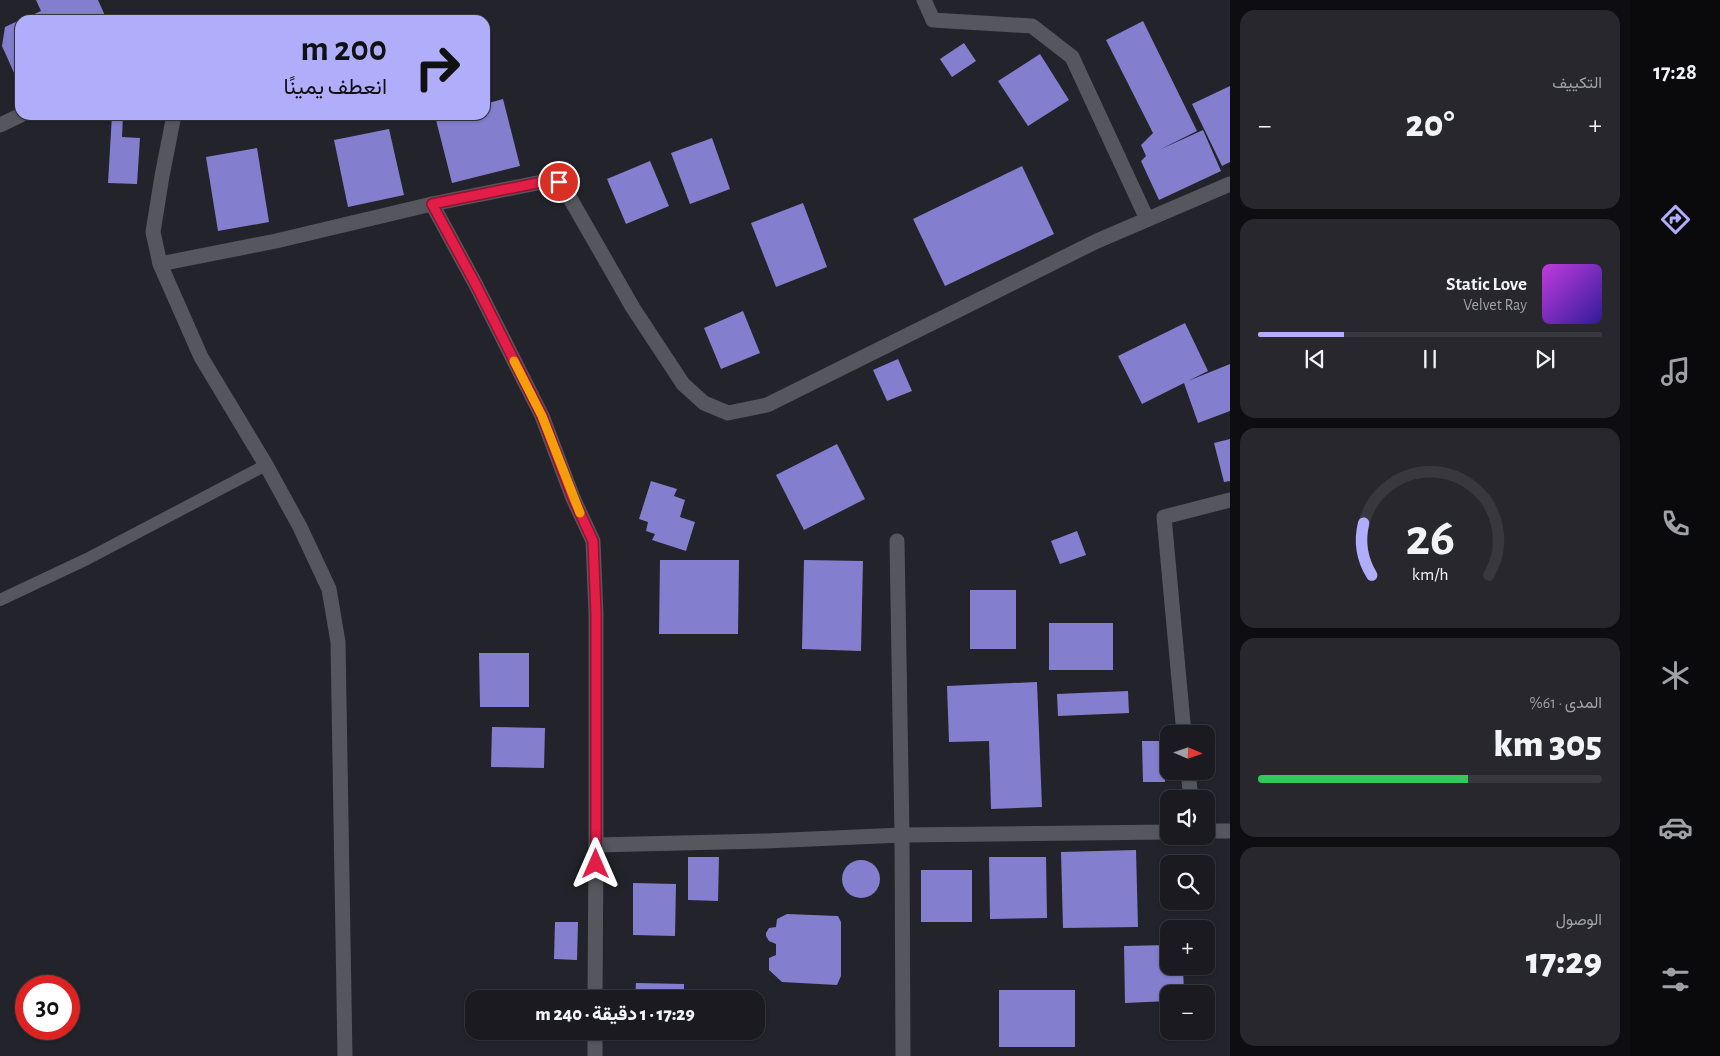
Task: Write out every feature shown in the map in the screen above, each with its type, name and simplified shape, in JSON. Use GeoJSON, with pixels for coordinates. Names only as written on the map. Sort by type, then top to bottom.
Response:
{"type":"FeatureCollection","features":[{"type":"Feature","properties":{"kind":"street"},"geometry":{"type":"LineString","coordinates":[[924,0],[933,20],[1032,26],[1072,56],[1147,219]]}},
{"type":"Feature","properties":{"kind":"street"},"geometry":{"type":"LineString","coordinates":[[0,125],[15,118]]}},
{"type":"Feature","properties":{"kind":"street"},"geometry":{"type":"LineString","coordinates":[[173,120],[153,232],[160,264],[201,357],[266,465],[300,527],[329,589],[338,642],[345,1056]]}},
{"type":"Feature","properties":{"kind":"street"},"geometry":{"type":"LineString","coordinates":[[160,264],[276,241],[432,204],[542,182],[559,182],[633,308],[683,384],[704,403],[728,413],[767,406],[1097,240],[1230,184]]}},
{"type":"Feature","properties":{"kind":"street"},"geometry":{"type":"LineString","coordinates":[[432,204],[476,285],[542,416],[573,498],[593,541],[596,614],[595,990]]}},
{"type":"Feature","properties":{"kind":"street"},"geometry":{"type":"LineString","coordinates":[[1183,725],[1164,517],[1230,500]]}},
{"type":"Feature","properties":{"kind":"street"},"geometry":{"type":"LineString","coordinates":[[897,541],[902,835],[903,1056]]}},
{"type":"Feature","properties":{"kind":"street"},"geometry":{"type":"LineString","coordinates":[[1215,831],[1230,831]]}},
{"type":"Feature","properties":{"kind":"street"},"geometry":{"type":"LineString","coordinates":[[596,845],[766,841],[902,835],[1160,832]]}},
{"type":"Feature","properties":{"kind":"street"},"geometry":{"type":"LineString","coordinates":[[595,1040],[595,1056]]}},
{"type":"Feature","properties":{"kind":"lane"},"geometry":{"type":"LineString","coordinates":[[0,600],[87,559],[266,465]]}},
{"type":"Feature","properties":{"kind":"building"},"geometry":{"type":"Polygon","coordinates":[[[36,0],[98,0],[105,15],[32,15],[41,11],[36,0]]]}},
{"type":"Feature","properties":{"kind":"building"},"geometry":{"type":"Polygon","coordinates":[[[1143,21],[1197,131],[1159,150],[1203,130],[1221,171],[1159,200],[1141,161],[1146,156],[1141,145],[1153,133],[1106,40],[1143,21]]]}},
{"type":"Feature","properties":{"kind":"building"},"geometry":{"type":"Polygon","coordinates":[[[15,22],[15,75],[2,46],[5,27],[15,22]]]}},
{"type":"Feature","properties":{"kind":"building"},"geometry":{"type":"Polygon","coordinates":[[[964,43],[976,61],[952,77],[940,59],[964,43]]]}},
{"type":"Feature","properties":{"kind":"building"},"geometry":{"type":"Polygon","coordinates":[[[1040,54],[1069,100],[1028,126],[998,81],[1040,54]]]}},
{"type":"Feature","properties":{"kind":"building"},"geometry":{"type":"Polygon","coordinates":[[[1230,86],[1230,162],[1222,166],[1192,104],[1230,86]]]}},
{"type":"Feature","properties":{"kind":"building"},"geometry":{"type":"Polygon","coordinates":[[[503,99],[520,166],[452,183],[436,120],[490,120],[490,103],[503,99]]]}},
{"type":"Feature","properties":{"kind":"building"},"geometry":{"type":"Polygon","coordinates":[[[112,120],[123,120],[122,137],[140,138],[137,184],[108,183],[112,120]]]}},
{"type":"Feature","properties":{"kind":"building"},"geometry":{"type":"Polygon","coordinates":[[[389,129],[404,195],[348,207],[334,140],[389,129]]]}},
{"type":"Feature","properties":{"kind":"building"},"geometry":{"type":"Polygon","coordinates":[[[712,138],[730,189],[690,204],[671,153],[712,138]]]}},
{"type":"Feature","properties":{"kind":"building"},"geometry":{"type":"Polygon","coordinates":[[[257,148],[269,222],[218,231],[206,157],[257,148]]]}},
{"type":"Feature","properties":{"kind":"building"},"geometry":{"type":"Polygon","coordinates":[[[650,161],[669,206],[626,224],[607,179],[650,161]]]}},
{"type":"Feature","properties":{"kind":"building"},"geometry":{"type":"Polygon","coordinates":[[[1022,166],[1054,234],[945,286],[913,219],[1022,166]]]}},
{"type":"Feature","properties":{"kind":"building"},"geometry":{"type":"Polygon","coordinates":[[[803,203],[827,267],[776,287],[751,223],[803,203]]]}},
{"type":"Feature","properties":{"kind":"building"},"geometry":{"type":"Polygon","coordinates":[[[743,311],[760,353],[721,369],[704,328],[743,311]]]}},
{"type":"Feature","properties":{"kind":"building"},"geometry":{"type":"Polygon","coordinates":[[[1185,323],[1208,371],[1188,381],[1230,364],[1230,411],[1198,423],[1184,383],[1142,404],[1118,356],[1185,323]]]}},
{"type":"Feature","properties":{"kind":"building"},"geometry":{"type":"Polygon","coordinates":[[[898,359],[912,391],[887,401],[873,370],[898,359]]]}},
{"type":"Feature","properties":{"kind":"building"},"geometry":{"type":"Polygon","coordinates":[[[1230,439],[1230,481],[1224,482],[1214,443],[1230,439]]]}},
{"type":"Feature","properties":{"kind":"building"},"geometry":{"type":"Polygon","coordinates":[[[837,444],[865,499],[804,530],[776,475],[837,444]]]}},
{"type":"Feature","properties":{"kind":"building"},"geometry":{"type":"Polygon","coordinates":[[[651,481],[677,489],[674,496],[685,500],[680,517],[695,522],[686,551],[652,540],[655,534],[646,531],[648,522],[639,519],[651,481]]]}},
{"type":"Feature","properties":{"kind":"building"},"geometry":{"type":"Polygon","coordinates":[[[1077,531],[1086,555],[1060,564],[1051,541],[1077,531]]]}},
{"type":"Feature","properties":{"kind":"building"},"geometry":{"type":"Polygon","coordinates":[[[660,560],[739,560],[738,634],[659,634],[660,560]]]}},
{"type":"Feature","properties":{"kind":"building"},"geometry":{"type":"Polygon","coordinates":[[[804,560],[863,561],[861,651],[802,649],[804,560]]]}},
{"type":"Feature","properties":{"kind":"building"},"geometry":{"type":"Polygon","coordinates":[[[970,590],[1016,590],[1016,649],[970,649],[970,590]]]}},
{"type":"Feature","properties":{"kind":"building"},"geometry":{"type":"Polygon","coordinates":[[[1049,623],[1113,623],[1113,670],[1049,670],[1049,623]]]}},
{"type":"Feature","properties":{"kind":"building"},"geometry":{"type":"Polygon","coordinates":[[[479,653],[529,653],[529,707],[480,707],[479,653]]]}},
{"type":"Feature","properties":{"kind":"building"},"geometry":{"type":"Polygon","coordinates":[[[1037,682],[1042,807],[991,809],[989,741],[949,742],[947,686],[1037,682]]]}},
{"type":"Feature","properties":{"kind":"building"},"geometry":{"type":"Polygon","coordinates":[[[1128,691],[1129,713],[1058,716],[1057,694],[1128,691]]]}},
{"type":"Feature","properties":{"kind":"building"},"geometry":{"type":"Polygon","coordinates":[[[492,727],[545,728],[544,768],[491,767],[492,727]]]}},
{"type":"Feature","properties":{"kind":"building"},"geometry":{"type":"Polygon","coordinates":[[[1142,741],[1160,741],[1160,780],[1165,780],[1165,782],[1143,782],[1142,741]]]}},
{"type":"Feature","properties":{"kind":"building"},"geometry":{"type":"Polygon","coordinates":[[[1136,850],[1138,927],[1063,928],[1061,852],[1136,850]]]}},
{"type":"Feature","properties":{"kind":"building"},"geometry":{"type":"Polygon","coordinates":[[[688,857],[719,857],[718,901],[688,900],[688,857]]]}},
{"type":"Feature","properties":{"kind":"building"},"geometry":{"type":"Polygon","coordinates":[[[989,857],[1046,857],[1047,918],[990,919],[989,857]]]}},
{"type":"Feature","properties":{"kind":"building"},"geometry":{"type":"Polygon","coordinates":[[[861,860],[874,866],[880,879],[874,892],[861,898],[848,892],[842,879],[848,866],[861,860]]]}},
{"type":"Feature","properties":{"kind":"building"},"geometry":{"type":"Polygon","coordinates":[[[921,870],[972,870],[972,922],[921,922],[921,870]]]}},
{"type":"Feature","properties":{"kind":"building"},"geometry":{"type":"Polygon","coordinates":[[[633,883],[676,884],[675,936],[633,935],[633,883]]]}},
{"type":"Feature","properties":{"kind":"building"},"geometry":{"type":"Polygon","coordinates":[[[787,914],[838,916],[841,922],[841,976],[837,985],[782,982],[769,970],[769,958],[776,955],[776,944],[769,941],[766,933],[769,928],[776,927],[777,919],[787,914]]]}},
{"type":"Feature","properties":{"kind":"building"},"geometry":{"type":"Polygon","coordinates":[[[555,922],[578,922],[577,960],[554,959],[555,922]]]}},
{"type":"Feature","properties":{"kind":"building"},"geometry":{"type":"Polygon","coordinates":[[[1160,945],[1160,975],[1183,975],[1184,985],[1160,985],[1160,1001],[1125,1003],[1124,946],[1160,945]]]}},
{"type":"Feature","properties":{"kind":"building"},"geometry":{"type":"Polygon","coordinates":[[[636,983],[684,984],[684,990],[636,990],[636,983]]]}},
{"type":"Feature","properties":{"kind":"building"},"geometry":{"type":"Polygon","coordinates":[[[999,990],[1075,990],[1075,1047],[999,1047],[999,990]]]}},
{"type":"Feature","properties":{"kind":"slow traffic"},"geometry":{"type":"LineString","coordinates":[[514,361],[542,416],[580,513]]}},
{"type":"Feature","properties":{"kind":"route"},"geometry":{"type":"LineString","coordinates":[[559,182],[542,182],[432,204],[476,285],[542,416],[573,498],[593,541],[596,614],[596,864]]}}]}
